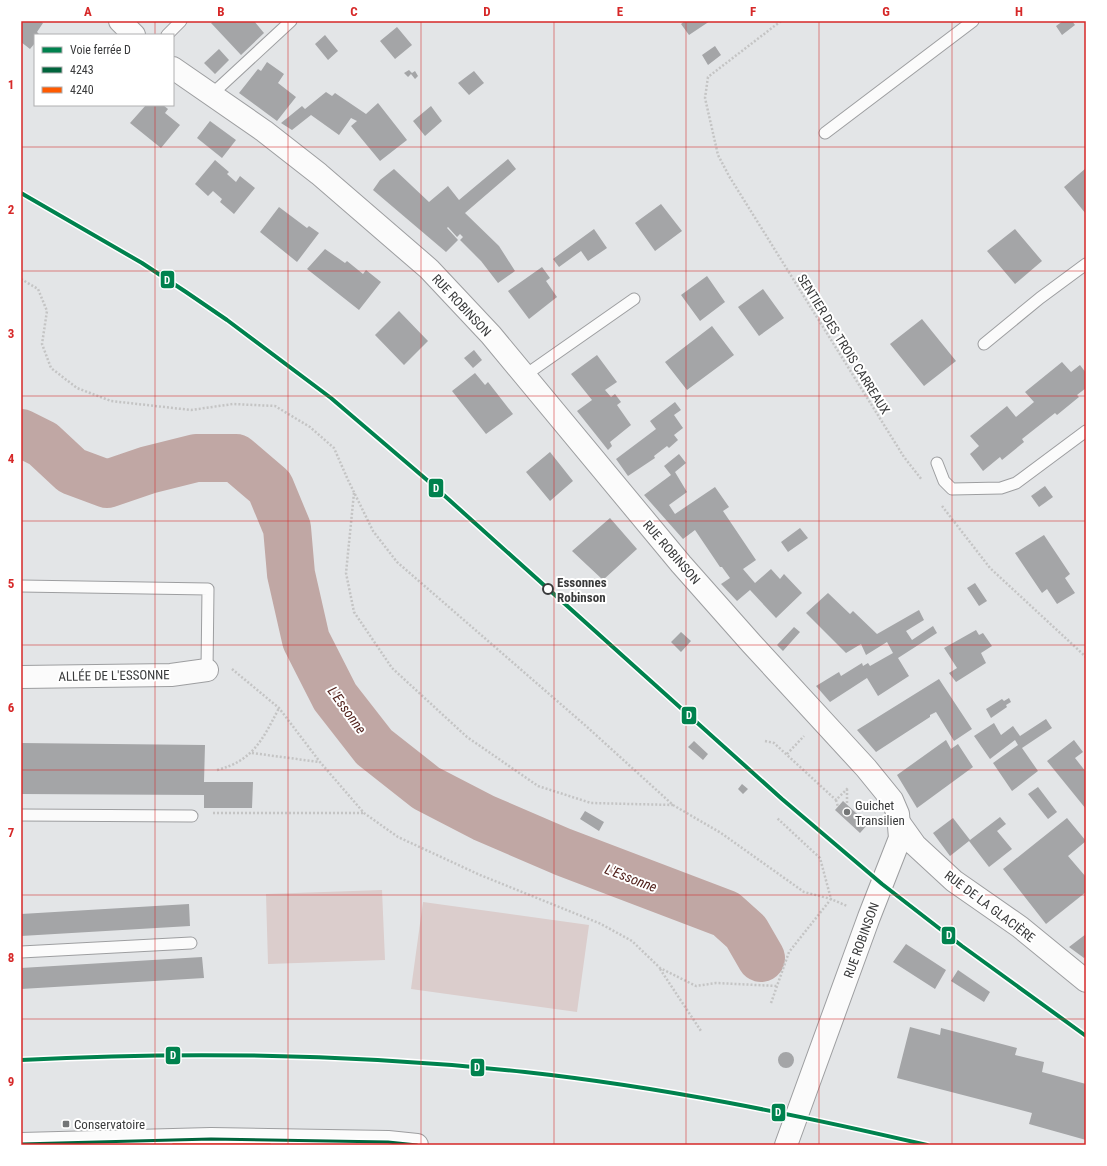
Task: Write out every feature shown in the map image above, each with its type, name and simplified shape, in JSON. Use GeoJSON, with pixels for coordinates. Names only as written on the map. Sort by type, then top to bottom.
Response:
{"type":"FeatureCollection","features":[{"type":"Feature","properties":{"kind":"street"},"geometry":{"type":"LineString","coordinates":[[120,21],[133,34]]}},
{"type":"Feature","properties":{"kind":"street","name":"RUE ROBINSON"},"geometry":{"type":"LineString","coordinates":[[174,69],[264,131],[319,174],[424,264],[491,335],[681,564],[751,643],[866,768],[892,800],[898,814],[900,838],[869,917],[786,1145]]}},
{"type":"Feature","properties":{"kind":"street","name":"ALLÉE DE L'ESSONNE"},"geometry":{"type":"LineString","coordinates":[[21,677],[171,675],[207,670]]}},
{"type":"Feature","properties":{"kind":"street","name":"RUE DE LA GLACIÈRE"},"geometry":{"type":"LineString","coordinates":[[900,824],[915,845],[954,881],[1020,927],[1086,981]]}},
{"type":"Feature","properties":{"kind":"street"},"geometry":{"type":"LineString","coordinates":[[21,1144],[211,1139],[388,1142],[417,1145]]}},
{"type":"Feature","properties":{"kind":"lane"},"geometry":{"type":"LineString","coordinates":[[167,34],[181,21]]}},
{"type":"Feature","properties":{"kind":"lane"},"geometry":{"type":"LineString","coordinates":[[211,95],[290,21]]}},
{"type":"Feature","properties":{"kind":"lane"},"geometry":{"type":"LineString","coordinates":[[825,133],[973,21]]}},
{"type":"Feature","properties":{"kind":"lane"},"geometry":{"type":"LineString","coordinates":[[984,344],[1040,298],[1086,264]]}},
{"type":"Feature","properties":{"kind":"lane"},"geometry":{"type":"LineString","coordinates":[[524,376],[634,300]]}},
{"type":"Feature","properties":{"kind":"lane"},"geometry":{"type":"LineString","coordinates":[[937,463],[944,481],[952,489],[1002,488],[1016,483],[1086,431]]}},
{"type":"Feature","properties":{"kind":"lane"},"geometry":{"type":"LineString","coordinates":[[21,586],[208,588],[207,670]]}},
{"type":"Feature","properties":{"kind":"lane"},"geometry":{"type":"LineString","coordinates":[[21,815],[192,816]]}},
{"type":"Feature","properties":{"kind":"lane"},"geometry":{"type":"LineString","coordinates":[[21,952],[191,943]]}},
{"type":"Feature","properties":{"kind":"path","name":"SENTIER DES TROIS CARREAUX"},"geometry":{"type":"LineString","coordinates":[[781,21],[708,77],[705,98],[718,155],[729,176],[793,281],[904,457],[923,482]]}},
{"type":"Feature","properties":{"kind":"path"},"geometry":{"type":"LineString","coordinates":[[21,280],[38,289],[47,311],[42,344],[52,368],[77,388],[110,401],[191,410],[233,404],[275,406],[310,427],[334,448],[373,531],[396,562],[586,726],[673,805],[721,833],[804,892],[831,899],[869,917]]}},
{"type":"Feature","properties":{"kind":"path"},"geometry":{"type":"LineString","coordinates":[[354,493],[346,573],[354,612],[392,668],[467,736],[538,786],[591,803],[673,805]]}},
{"type":"Feature","properties":{"kind":"path"},"geometry":{"type":"LineString","coordinates":[[938,500],[990,568],[1086,657]]}},
{"type":"Feature","properties":{"kind":"path"},"geometry":{"type":"LineString","coordinates":[[207,648],[279,708],[320,762],[364,812],[405,840],[480,875],[601,924],[632,941],[660,968],[700,1031]]}},
{"type":"Feature","properties":{"kind":"path"},"geometry":{"type":"LineString","coordinates":[[217,770],[237,764],[252,753],[264,738],[279,708]]}},
{"type":"Feature","properties":{"kind":"path"},"geometry":{"type":"LineString","coordinates":[[765,741],[774,743],[836,800],[838,807]]}},
{"type":"Feature","properties":{"kind":"path"},"geometry":{"type":"LineString","coordinates":[[252,753],[320,762]]}},
{"type":"Feature","properties":{"kind":"path"},"geometry":{"type":"LineString","coordinates":[[836,800],[866,768]]}},
{"type":"Feature","properties":{"kind":"path"},"geometry":{"type":"LineString","coordinates":[[847,789],[848,804]]}},
{"type":"Feature","properties":{"kind":"path"},"geometry":{"type":"LineString","coordinates":[[213,814],[364,812]]}},
{"type":"Feature","properties":{"kind":"path"},"geometry":{"type":"LineString","coordinates":[[777,818],[820,858],[831,899]]}},
{"type":"Feature","properties":{"kind":"path"},"geometry":{"type":"LineString","coordinates":[[771,1003],[789,952],[831,899]]}},
{"type":"Feature","properties":{"kind":"path"},"geometry":{"type":"LineString","coordinates":[[660,968],[696,986],[716,983],[777,986]]}},
{"type":"Feature","properties":{"kind":"shaded area"},"geometry":{"type":"Polygon","coordinates":[[[382,890],[385,960],[268,964],[266,894],[382,890]]]}},
{"type":"Feature","properties":{"kind":"shaded area"},"geometry":{"type":"Polygon","coordinates":[[[423,902],[589,925],[577,1012],[411,989],[423,902]]]}},
{"type":"Feature","properties":{"kind":"building"},"geometry":{"type":"Polygon","coordinates":[[[21,21],[40,21],[43,23],[37,32],[39,34],[34,34],[34,44],[30,49],[21,42],[21,21]]]}},
{"type":"Feature","properties":{"kind":"building"},"geometry":{"type":"Polygon","coordinates":[[[214,21],[254,21],[264,33],[241,55],[211,23],[214,21]]]}},
{"type":"Feature","properties":{"kind":"building"},"geometry":{"type":"Polygon","coordinates":[[[685,21],[710,21],[689,35],[681,24],[685,21]]]}},
{"type":"Feature","properties":{"kind":"building"},"geometry":{"type":"Polygon","coordinates":[[[1063,21],[1072,21],[1075,25],[1062,35],[1056,26],[1063,21]]]}},
{"type":"Feature","properties":{"kind":"building"},"geometry":{"type":"Polygon","coordinates":[[[397,27],[412,45],[395,59],[380,41],[397,27]]]}},
{"type":"Feature","properties":{"kind":"building"},"geometry":{"type":"Polygon","coordinates":[[[325,35],[338,51],[328,60],[315,44],[325,35]]]}},
{"type":"Feature","properties":{"kind":"building"},"geometry":{"type":"Polygon","coordinates":[[[715,46],[721,55],[708,65],[702,55],[715,46]]]}},
{"type":"Feature","properties":{"kind":"building"},"geometry":{"type":"Polygon","coordinates":[[[219,49],[229,60],[215,74],[204,63],[219,49]]]}},
{"type":"Feature","properties":{"kind":"building"},"geometry":{"type":"Polygon","coordinates":[[[267,62],[284,74],[278,83],[296,97],[277,121],[239,93],[258,69],[261,71],[267,62]]]}},
{"type":"Feature","properties":{"kind":"building"},"geometry":{"type":"Polygon","coordinates":[[[409,70],[412,73],[415,71],[418,76],[415,79],[411,74],[408,77],[404,73],[409,70]]]}},
{"type":"Feature","properties":{"kind":"building"},"geometry":{"type":"Polygon","coordinates":[[[474,71],[484,83],[469,95],[458,83],[474,71]]]}},
{"type":"Feature","properties":{"kind":"building"},"geometry":{"type":"Polygon","coordinates":[[[326,92],[332,96],[335,93],[366,114],[378,103],[407,140],[380,161],[351,126],[357,121],[351,118],[339,135],[311,115],[292,130],[281,123],[302,106],[305,109],[326,92]]]}},
{"type":"Feature","properties":{"kind":"building"},"geometry":{"type":"Polygon","coordinates":[[[145,106],[164,106],[168,109],[165,113],[180,125],[161,148],[130,123],[145,106]]]}},
{"type":"Feature","properties":{"kind":"building"},"geometry":{"type":"Polygon","coordinates":[[[431,106],[442,121],[425,136],[413,121],[431,106]]]}},
{"type":"Feature","properties":{"kind":"building"},"geometry":{"type":"Polygon","coordinates":[[[210,121],[236,140],[222,158],[197,138],[210,121]]]}},
{"type":"Feature","properties":{"kind":"building"},"geometry":{"type":"Polygon","coordinates":[[[508,159],[516,169],[465,213],[499,246],[515,271],[498,283],[481,261],[460,240],[463,237],[460,234],[457,237],[448,227],[447,228],[458,240],[446,252],[373,190],[380,180],[394,169],[429,202],[448,186],[459,200],[508,159]]]}},
{"type":"Feature","properties":{"kind":"building"},"geometry":{"type":"Polygon","coordinates":[[[215,160],[229,172],[227,174],[236,182],[240,176],[255,188],[234,214],[220,202],[222,199],[213,191],[208,196],[195,184],[215,160]]]}},
{"type":"Feature","properties":{"kind":"building"},"geometry":{"type":"Polygon","coordinates":[[[1086,168],[1086,214],[1064,187],[1086,168]]]}},
{"type":"Feature","properties":{"kind":"building"},"geometry":{"type":"Polygon","coordinates":[[[661,204],[682,231],[655,251],[635,223],[661,204]]]}},
{"type":"Feature","properties":{"kind":"building"},"geometry":{"type":"Polygon","coordinates":[[[279,207],[307,228],[309,226],[319,233],[297,262],[260,232],[279,207]]]}},
{"type":"Feature","properties":{"kind":"building"},"geometry":{"type":"Polygon","coordinates":[[[594,229],[607,248],[588,261],[581,251],[559,267],[553,259],[594,229]]]}},
{"type":"Feature","properties":{"kind":"building"},"geometry":{"type":"Polygon","coordinates":[[[1015,229],[1042,261],[1015,284],[987,251],[1015,229]]]}},
{"type":"Feature","properties":{"kind":"building"},"geometry":{"type":"Polygon","coordinates":[[[325,249],[345,263],[347,261],[363,274],[366,270],[381,282],[359,310],[307,269],[325,249]]]}},
{"type":"Feature","properties":{"kind":"building"},"geometry":{"type":"Polygon","coordinates":[[[542,267],[550,278],[546,281],[557,297],[529,319],[508,291],[542,267]]]}},
{"type":"Feature","properties":{"kind":"building"},"geometry":{"type":"Polygon","coordinates":[[[707,276],[725,302],[700,321],[681,295],[707,276]]]}},
{"type":"Feature","properties":{"kind":"building"},"geometry":{"type":"Polygon","coordinates":[[[763,289],[784,318],[759,336],[738,307],[763,289]]]}},
{"type":"Feature","properties":{"kind":"building"},"geometry":{"type":"Polygon","coordinates":[[[399,311],[428,341],[404,365],[375,335],[399,311]]]}},
{"type":"Feature","properties":{"kind":"building"},"geometry":{"type":"Polygon","coordinates":[[[922,319],[956,361],[924,386],[890,344],[922,319]]]}},
{"type":"Feature","properties":{"kind":"building"},"geometry":{"type":"Polygon","coordinates":[[[712,326],[734,355],[687,390],[665,362],[712,326]]]}},
{"type":"Feature","properties":{"kind":"building"},"geometry":{"type":"Polygon","coordinates":[[[474,350],[482,360],[473,368],[464,358],[474,350]]]}},
{"type":"Feature","properties":{"kind":"building"},"geometry":{"type":"Polygon","coordinates":[[[597,355],[617,382],[605,390],[611,397],[615,394],[621,402],[617,405],[631,425],[610,442],[612,446],[608,450],[577,411],[592,400],[571,374],[597,355]]]}},
{"type":"Feature","properties":{"kind":"building"},"geometry":{"type":"Polygon","coordinates":[[[1062,362],[1071,372],[1080,365],[1086,373],[1086,388],[1077,395],[1079,397],[1057,415],[1055,413],[1022,439],[1024,442],[1002,460],[1000,457],[983,471],[970,454],[979,446],[970,436],[1007,406],[1016,417],[1034,402],[1025,392],[1062,362]]]}},
{"type":"Feature","properties":{"kind":"building"},"geometry":{"type":"Polygon","coordinates":[[[475,373],[485,385],[488,382],[513,414],[486,434],[452,391],[475,373]]]}},
{"type":"Feature","properties":{"kind":"building"},"geometry":{"type":"Polygon","coordinates":[[[675,402],[681,410],[674,415],[683,428],[674,435],[678,440],[669,448],[667,446],[654,456],[655,458],[628,476],[616,459],[656,429],[650,421],[675,402]]]}},
{"type":"Feature","properties":{"kind":"building"},"geometry":{"type":"Polygon","coordinates":[[[550,452],[573,481],[550,501],[526,472],[550,452]]]}},
{"type":"Feature","properties":{"kind":"building"},"geometry":{"type":"Polygon","coordinates":[[[679,454],[686,463],[675,472],[687,492],[669,505],[675,514],[715,487],[729,507],[723,511],[756,560],[743,569],[755,583],[771,569],[780,579],[784,574],[802,593],[776,618],[750,590],[737,601],[721,584],[730,578],[722,567],[720,567],[695,530],[683,539],[644,495],[671,475],[664,466],[679,454]]]}},
{"type":"Feature","properties":{"kind":"building"},"geometry":{"type":"Polygon","coordinates":[[[1045,486],[1053,497],[1039,507],[1031,496],[1045,486]]]}},
{"type":"Feature","properties":{"kind":"building"},"geometry":{"type":"Polygon","coordinates":[[[610,518],[637,549],[603,580],[572,551],[610,518]]]}},
{"type":"Feature","properties":{"kind":"building"},"geometry":{"type":"Polygon","coordinates":[[[800,528],[808,538],[788,552],[781,542],[800,528]]]}},
{"type":"Feature","properties":{"kind":"building"},"geometry":{"type":"Polygon","coordinates":[[[1044,535],[1070,574],[1065,578],[1075,593],[1057,604],[1047,589],[1042,593],[1015,553],[1044,535]]]}},
{"type":"Feature","properties":{"kind":"building"},"geometry":{"type":"Polygon","coordinates":[[[975,583],[987,601],[979,606],[967,588],[975,583]]]}},
{"type":"Feature","properties":{"kind":"building"},"geometry":{"type":"Polygon","coordinates":[[[828,593],[850,614],[853,611],[877,634],[919,610],[924,620],[906,631],[912,640],[933,626],[937,633],[898,658],[909,676],[878,696],[867,678],[830,702],[816,686],[839,672],[841,676],[862,663],[863,666],[868,663],[870,666],[893,653],[887,642],[866,655],[861,644],[846,653],[806,613],[828,593]]]}},
{"type":"Feature","properties":{"kind":"building"},"geometry":{"type":"Polygon","coordinates":[[[794,627],[800,632],[783,651],[777,645],[794,627]]]}},
{"type":"Feature","properties":{"kind":"building"},"geometry":{"type":"Polygon","coordinates":[[[976,630],[979,635],[983,633],[992,646],[981,653],[986,663],[956,682],[949,673],[957,668],[944,648],[976,630]]]}},
{"type":"Feature","properties":{"kind":"building"},"geometry":{"type":"Polygon","coordinates":[[[681,632],[691,641],[681,652],[671,642],[681,632]]]}},
{"type":"Feature","properties":{"kind":"building"},"geometry":{"type":"Polygon","coordinates":[[[939,679],[972,729],[954,741],[936,712],[876,752],[857,730],[939,679]]]}},
{"type":"Feature","properties":{"kind":"building"},"geometry":{"type":"Polygon","coordinates":[[[1009,698],[1011,702],[1006,705],[1007,707],[991,718],[986,709],[1002,699],[1004,701],[1009,698]]]}},
{"type":"Feature","properties":{"kind":"building"},"geometry":{"type":"Polygon","coordinates":[[[1046,719],[1052,728],[1022,748],[1038,771],[1012,791],[993,763],[1018,745],[1015,740],[990,759],[974,736],[994,723],[1001,735],[1013,726],[1020,736],[1046,719]]]}},
{"type":"Feature","properties":{"kind":"building"},"geometry":{"type":"Polygon","coordinates":[[[946,740],[951,749],[958,744],[973,767],[917,808],[897,775],[946,740]]]}},
{"type":"Feature","properties":{"kind":"building"},"geometry":{"type":"Polygon","coordinates":[[[1074,740],[1083,752],[1075,758],[1086,772],[1086,809],[1047,761],[1074,740]]]}},
{"type":"Feature","properties":{"kind":"building"},"geometry":{"type":"Polygon","coordinates":[[[694,741],[708,754],[703,760],[688,747],[694,741]]]}},
{"type":"Feature","properties":{"kind":"building"},"geometry":{"type":"Polygon","coordinates":[[[21,743],[205,745],[204,782],[253,782],[252,808],[204,808],[204,795],[21,794],[21,743]]]}},
{"type":"Feature","properties":{"kind":"building"},"geometry":{"type":"Polygon","coordinates":[[[742,784],[748,789],[743,794],[738,789],[742,784]]]}},
{"type":"Feature","properties":{"kind":"building"},"geometry":{"type":"Polygon","coordinates":[[[1038,787],[1057,812],[1048,819],[1028,794],[1038,787]]]}},
{"type":"Feature","properties":{"kind":"building"},"geometry":{"type":"Polygon","coordinates":[[[843,801],[868,824],[860,833],[835,810],[843,801]]]}},
{"type":"Feature","properties":{"kind":"building"},"geometry":{"type":"Polygon","coordinates":[[[585,811],[604,822],[599,831],[580,819],[585,811]]]}},
{"type":"Feature","properties":{"kind":"building"},"geometry":{"type":"Polygon","coordinates":[[[1000,817],[1006,824],[997,831],[1012,849],[989,867],[969,841],[950,856],[933,833],[953,818],[970,840],[1000,817]]]}},
{"type":"Feature","properties":{"kind":"building"},"geometry":{"type":"Polygon","coordinates":[[[1067,818],[1086,841],[1068,856],[1086,877],[1086,892],[1046,924],[1003,869],[1067,818]]]}},
{"type":"Feature","properties":{"kind":"building"},"geometry":{"type":"Polygon","coordinates":[[[189,904],[190,926],[21,936],[21,914],[189,904]]]}},
{"type":"Feature","properties":{"kind":"building"},"geometry":{"type":"Polygon","coordinates":[[[1086,934],[1086,956],[1084,958],[1069,947],[1086,934]]]}},
{"type":"Feature","properties":{"kind":"building"},"geometry":{"type":"Polygon","coordinates":[[[906,944],[946,970],[935,989],[893,962],[906,944]]]}},
{"type":"Feature","properties":{"kind":"building"},"geometry":{"type":"Polygon","coordinates":[[[202,957],[204,978],[21,989],[21,968],[202,957]]]}},
{"type":"Feature","properties":{"kind":"building"},"geometry":{"type":"Polygon","coordinates":[[[958,970],[990,992],[984,1002],[951,981],[958,970]]]}},
{"type":"Feature","properties":{"kind":"building"},"geometry":{"type":"Polygon","coordinates":[[[910,1027],[940,1035],[941,1028],[1017,1048],[1015,1055],[1044,1062],[1042,1072],[1086,1084],[1086,1140],[1029,1124],[1032,1113],[897,1078],[910,1027]]]}},
{"type":"Feature","properties":{"kind":"building"},"geometry":{"type":"Polygon","coordinates":[[[783,1052],[789,1052],[794,1057],[792,1066],[789,1068],[783,1068],[778,1063],[778,1057],[783,1052]]]}},
{"type":"Feature","properties":{"kind":"waterway","name":"L'Essonne"},"geometry":{"type":"LineString","coordinates":[[21,433],[43,444],[72,471],[107,484],[148,470],[196,458],[236,458],[270,487],[287,528],[291,574],[306,640],[335,697],[374,747],[426,788],[484,818],[563,852],[726,914],[746,932],[761,958]]}},
{"type":"Feature","properties":{"kind":"rail line","name":"D"},"geometry":{"type":"LineString","coordinates":[[21,193],[142,263],[186,292],[227,320],[331,398],[427,480],[782,799],[882,884],[962,946],[1086,1036]]}},
{"type":"Feature","properties":{"kind":"rail line","name":"D"},"geometry":{"type":"LineString","coordinates":[[21,1060],[84,1057],[210,1055],[336,1058],[462,1066],[576,1078],[727,1102],[927,1145]]}},
{"type":"Feature","properties":{"kind":"transit line","name":"4243"},"geometry":{"type":"LineString","coordinates":[[21,1144],[211,1139],[388,1142],[417,1145]]}},
{"type":"Feature","properties":{"kind":"transit line","name":"4240"},"geometry":{"type":"LineString","coordinates":[[173,1145],[270,1145]]}},
{"type":"Feature","properties":{"kind":"place","name":"Essonnes Robinson"},"geometry":{"type":"Point","coordinates":[548,589]}},
{"type":"Feature","properties":{"kind":"place","name":"Guichet Transilien"},"geometry":{"type":"Point","coordinates":[847,812]}},
{"type":"Feature","properties":{"kind":"place","name":"Conservatoire"},"geometry":{"type":"Point","coordinates":[66,1124]}}]}
